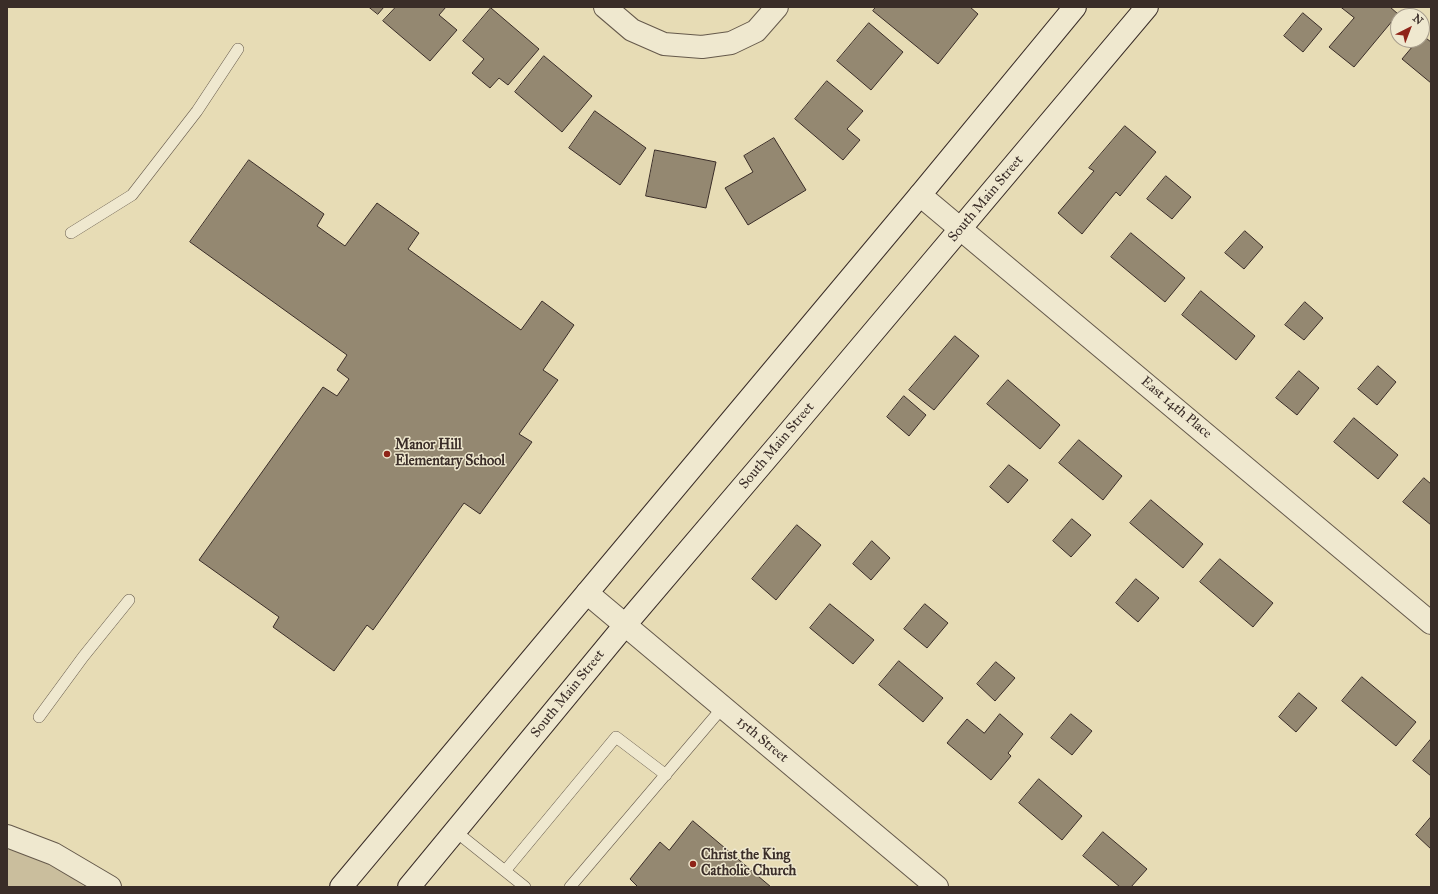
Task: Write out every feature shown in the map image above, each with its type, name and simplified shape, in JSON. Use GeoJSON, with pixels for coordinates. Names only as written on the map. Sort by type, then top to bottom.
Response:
{"type":"FeatureCollection","features":[{"type":"Feature","properties":{"kind":"street"},"geometry":{"type":"LineString","coordinates":[[605,7],[632,30],[664,44],[702,47],[731,43],[756,31],[777,7]]}},
{"type":"Feature","properties":{"kind":"street"},"geometry":{"type":"LineString","coordinates":[[341,887],[920,195],[1075,7]]}},
{"type":"Feature","properties":{"kind":"street","name":"South Main Street"},"geometry":{"type":"LineString","coordinates":[[409,887],[625,625],[780,444],[1147,7]]}},
{"type":"Feature","properties":{"kind":"street","name":"East 14th Place"},"geometry":{"type":"LineString","coordinates":[[920,195],[1431,623]]}},
{"type":"Feature","properties":{"kind":"street","name":"15th Street"},"geometry":{"type":"LineString","coordinates":[[587,593],[937,887]]}},
{"type":"Feature","properties":{"kind":"street"},"geometry":{"type":"LineString","coordinates":[[7,836],[54,854],[110,887]]}},
{"type":"Feature","properties":{"kind":"lane"},"geometry":{"type":"LineString","coordinates":[[71,233],[132,195],[197,111],[238,49]]}},
{"type":"Feature","properties":{"kind":"lane"},"geometry":{"type":"LineString","coordinates":[[39,717],[83,657],[129,600]]}},
{"type":"Feature","properties":{"kind":"lane"},"geometry":{"type":"LineString","coordinates":[[570,887],[723,707]]}},
{"type":"Feature","properties":{"kind":"lane"},"geometry":{"type":"LineString","coordinates":[[505,871],[616,737],[666,775]]}},
{"type":"Feature","properties":{"kind":"lane"},"geometry":{"type":"LineString","coordinates":[[455,831],[505,871],[512,883],[525,887]]}},
{"type":"Feature","properties":{"kind":"shaded area"},"geometry":{"type":"Polygon","coordinates":[[[7,849],[48,864],[85,887],[7,887],[7,849]]]}},
{"type":"Feature","properties":{"kind":"building"},"geometry":{"type":"Polygon","coordinates":[[[369,7],[384,7],[378,14],[369,7]]]}},
{"type":"Feature","properties":{"kind":"building"},"geometry":{"type":"Polygon","coordinates":[[[396,7],[446,7],[439,15],[457,30],[430,61],[383,21],[396,7]]]}},
{"type":"Feature","properties":{"kind":"building"},"geometry":{"type":"Polygon","coordinates":[[[876,7],[970,7],[978,14],[938,64],[873,11],[876,7]]]}},
{"type":"Feature","properties":{"kind":"building"},"geometry":{"type":"Polygon","coordinates":[[[1341,7],[1391,8],[1390,24],[1354,67],[1329,47],[1354,18],[1341,7]]]}},
{"type":"Feature","properties":{"kind":"building"},"geometry":{"type":"Polygon","coordinates":[[[491,8],[539,49],[508,85],[499,78],[490,88],[472,73],[484,59],[463,41],[491,8]]]}},
{"type":"Feature","properties":{"kind":"building"},"geometry":{"type":"Polygon","coordinates":[[[1303,13],[1322,29],[1303,52],[1284,36],[1303,13]]]}},
{"type":"Feature","properties":{"kind":"building"},"geometry":{"type":"Polygon","coordinates":[[[869,23],[903,52],[871,90],[837,61],[869,23]]]}},
{"type":"Feature","properties":{"kind":"building"},"geometry":{"type":"Polygon","coordinates":[[[1430,41],[1431,42],[1431,83],[1402,59],[1411,48],[1430,48],[1430,41]]]}},
{"type":"Feature","properties":{"kind":"building"},"geometry":{"type":"Polygon","coordinates":[[[544,56],[592,96],[562,132],[515,92],[544,56]]]}},
{"type":"Feature","properties":{"kind":"building"},"geometry":{"type":"Polygon","coordinates":[[[827,81],[863,111],[847,129],[860,140],[843,160],[795,119],[827,81]]]}},
{"type":"Feature","properties":{"kind":"building"},"geometry":{"type":"Polygon","coordinates":[[[595,111],[646,148],[620,185],[569,148],[595,111]]]}},
{"type":"Feature","properties":{"kind":"building"},"geometry":{"type":"Polygon","coordinates":[[[1125,126],[1156,152],[1120,196],[1116,192],[1082,234],[1058,213],[1094,171],[1089,168],[1125,126]]]}},
{"type":"Feature","properties":{"kind":"building"},"geometry":{"type":"Polygon","coordinates":[[[774,138],[806,190],[748,225],[725,188],[753,172],[744,156],[774,138]]]}},
{"type":"Feature","properties":{"kind":"building"},"geometry":{"type":"Polygon","coordinates":[[[655,150],[716,162],[706,208],[646,196],[655,150]]]}},
{"type":"Feature","properties":{"kind":"building","name":"Manor Hill Elementary School"},"geometry":{"type":"Polygon","coordinates":[[[249,160],[324,214],[317,226],[345,246],[377,203],[419,233],[408,249],[521,330],[542,301],[574,325],[543,370],[558,380],[519,434],[532,442],[480,514],[464,503],[373,630],[367,625],[334,671],[273,627],[279,617],[199,560],[323,387],[337,396],[349,379],[337,370],[347,355],[190,242],[249,160]]]}},
{"type":"Feature","properties":{"kind":"building"},"geometry":{"type":"Polygon","coordinates":[[[1166,176],[1191,197],[1172,219],[1147,199],[1166,176]]]}},
{"type":"Feature","properties":{"kind":"building"},"geometry":{"type":"Polygon","coordinates":[[[1245,231],[1263,247],[1244,269],[1225,253],[1245,231]]]}},
{"type":"Feature","properties":{"kind":"building"},"geometry":{"type":"Polygon","coordinates":[[[1131,233],[1185,278],[1165,302],[1111,257],[1131,233]]]}},
{"type":"Feature","properties":{"kind":"building"},"geometry":{"type":"Polygon","coordinates":[[[1201,291],[1255,336],[1236,360],[1182,315],[1201,291]]]}},
{"type":"Feature","properties":{"kind":"building"},"geometry":{"type":"Polygon","coordinates":[[[1305,302],[1323,318],[1304,340],[1285,325],[1305,302]]]}},
{"type":"Feature","properties":{"kind":"building"},"geometry":{"type":"Polygon","coordinates":[[[955,336],[979,356],[934,410],[909,390],[955,336]]]}},
{"type":"Feature","properties":{"kind":"building"},"geometry":{"type":"Polygon","coordinates":[[[1378,366],[1396,382],[1377,405],[1358,389],[1378,366]]]}},
{"type":"Feature","properties":{"kind":"building"},"geometry":{"type":"Polygon","coordinates":[[[1299,371],[1319,388],[1297,415],[1276,398],[1299,371]]]}},
{"type":"Feature","properties":{"kind":"building"},"geometry":{"type":"Polygon","coordinates":[[[1008,380],[1060,425],[1040,449],[987,404],[1008,380]]]}},
{"type":"Feature","properties":{"kind":"building"},"geometry":{"type":"Polygon","coordinates":[[[904,396],[926,415],[909,436],[887,417],[904,396]]]}},
{"type":"Feature","properties":{"kind":"building"},"geometry":{"type":"Polygon","coordinates":[[[1354,418],[1398,455],[1378,479],[1334,442],[1354,418]]]}},
{"type":"Feature","properties":{"kind":"building"},"geometry":{"type":"Polygon","coordinates":[[[1079,440],[1122,476],[1103,500],[1059,463],[1079,440]]]}},
{"type":"Feature","properties":{"kind":"building"},"geometry":{"type":"Polygon","coordinates":[[[1009,465],[1028,480],[1008,503],[990,487],[1009,465]]]}},
{"type":"Feature","properties":{"kind":"building"},"geometry":{"type":"Polygon","coordinates":[[[1424,478],[1431,484],[1431,525],[1403,502],[1424,478]]]}},
{"type":"Feature","properties":{"kind":"building"},"geometry":{"type":"Polygon","coordinates":[[[1151,500],[1203,544],[1183,568],[1130,523],[1151,500]]]}},
{"type":"Feature","properties":{"kind":"building"},"geometry":{"type":"Polygon","coordinates":[[[1072,519],[1091,535],[1071,557],[1053,541],[1072,519]]]}},
{"type":"Feature","properties":{"kind":"building"},"geometry":{"type":"Polygon","coordinates":[[[797,525],[821,545],[776,600],[752,579],[797,525]]]}},
{"type":"Feature","properties":{"kind":"building"},"geometry":{"type":"Polygon","coordinates":[[[872,541],[890,558],[871,580],[853,564],[872,541]]]}},
{"type":"Feature","properties":{"kind":"building"},"geometry":{"type":"Polygon","coordinates":[[[1220,559],[1273,603],[1253,627],[1200,582],[1220,559]]]}},
{"type":"Feature","properties":{"kind":"building"},"geometry":{"type":"Polygon","coordinates":[[[1136,579],[1159,598],[1138,622],[1116,603],[1136,579]]]}},
{"type":"Feature","properties":{"kind":"building"},"geometry":{"type":"Polygon","coordinates":[[[830,604],[874,640],[853,664],[810,628],[830,604]]]}},
{"type":"Feature","properties":{"kind":"building"},"geometry":{"type":"Polygon","coordinates":[[[925,604],[948,623],[927,648],[904,629],[925,604]]]}},
{"type":"Feature","properties":{"kind":"building"},"geometry":{"type":"Polygon","coordinates":[[[899,661],[943,698],[923,722],[879,685],[899,661]]]}},
{"type":"Feature","properties":{"kind":"building"},"geometry":{"type":"Polygon","coordinates":[[[996,662],[1015,678],[995,701],[977,684],[996,662]]]}},
{"type":"Feature","properties":{"kind":"building"},"geometry":{"type":"Polygon","coordinates":[[[1362,677],[1416,722],[1396,746],[1342,701],[1362,677]]]}},
{"type":"Feature","properties":{"kind":"building"},"geometry":{"type":"Polygon","coordinates":[[[1299,693],[1317,708],[1296,732],[1279,717],[1299,693]]]}},
{"type":"Feature","properties":{"kind":"building"},"geometry":{"type":"Polygon","coordinates":[[[1000,714],[1023,734],[1008,753],[1011,756],[991,780],[947,743],[967,719],[984,733],[1000,714]]]}},
{"type":"Feature","properties":{"kind":"building"},"geometry":{"type":"Polygon","coordinates":[[[1071,714],[1092,731],[1072,755],[1051,738],[1071,714]]]}},
{"type":"Feature","properties":{"kind":"building"},"geometry":{"type":"Polygon","coordinates":[[[1431,739],[1431,776],[1413,761],[1431,739]]]}},
{"type":"Feature","properties":{"kind":"building"},"geometry":{"type":"Polygon","coordinates":[[[1039,779],[1082,816],[1062,840],[1019,803],[1039,779]]]}},
{"type":"Feature","properties":{"kind":"building"},"geometry":{"type":"Polygon","coordinates":[[[1431,817],[1431,849],[1416,835],[1431,817]]]}},
{"type":"Feature","properties":{"kind":"building","name":"Christ the King Catholic Church"},"geometry":{"type":"Polygon","coordinates":[[[693,821],[771,887],[638,887],[630,879],[660,842],[669,850],[693,821]]]}},
{"type":"Feature","properties":{"kind":"building"},"geometry":{"type":"Polygon","coordinates":[[[1103,832],[1147,869],[1131,887],[1120,887],[1083,856],[1103,832]]]}},
{"type":"Feature","properties":{"kind":"place","name":"Manor Hill Elementary School"},"geometry":{"type":"Point","coordinates":[387,454]}},
{"type":"Feature","properties":{"kind":"place","name":"Christ the King Catholic Church"},"geometry":{"type":"Point","coordinates":[693,864]}}]}
